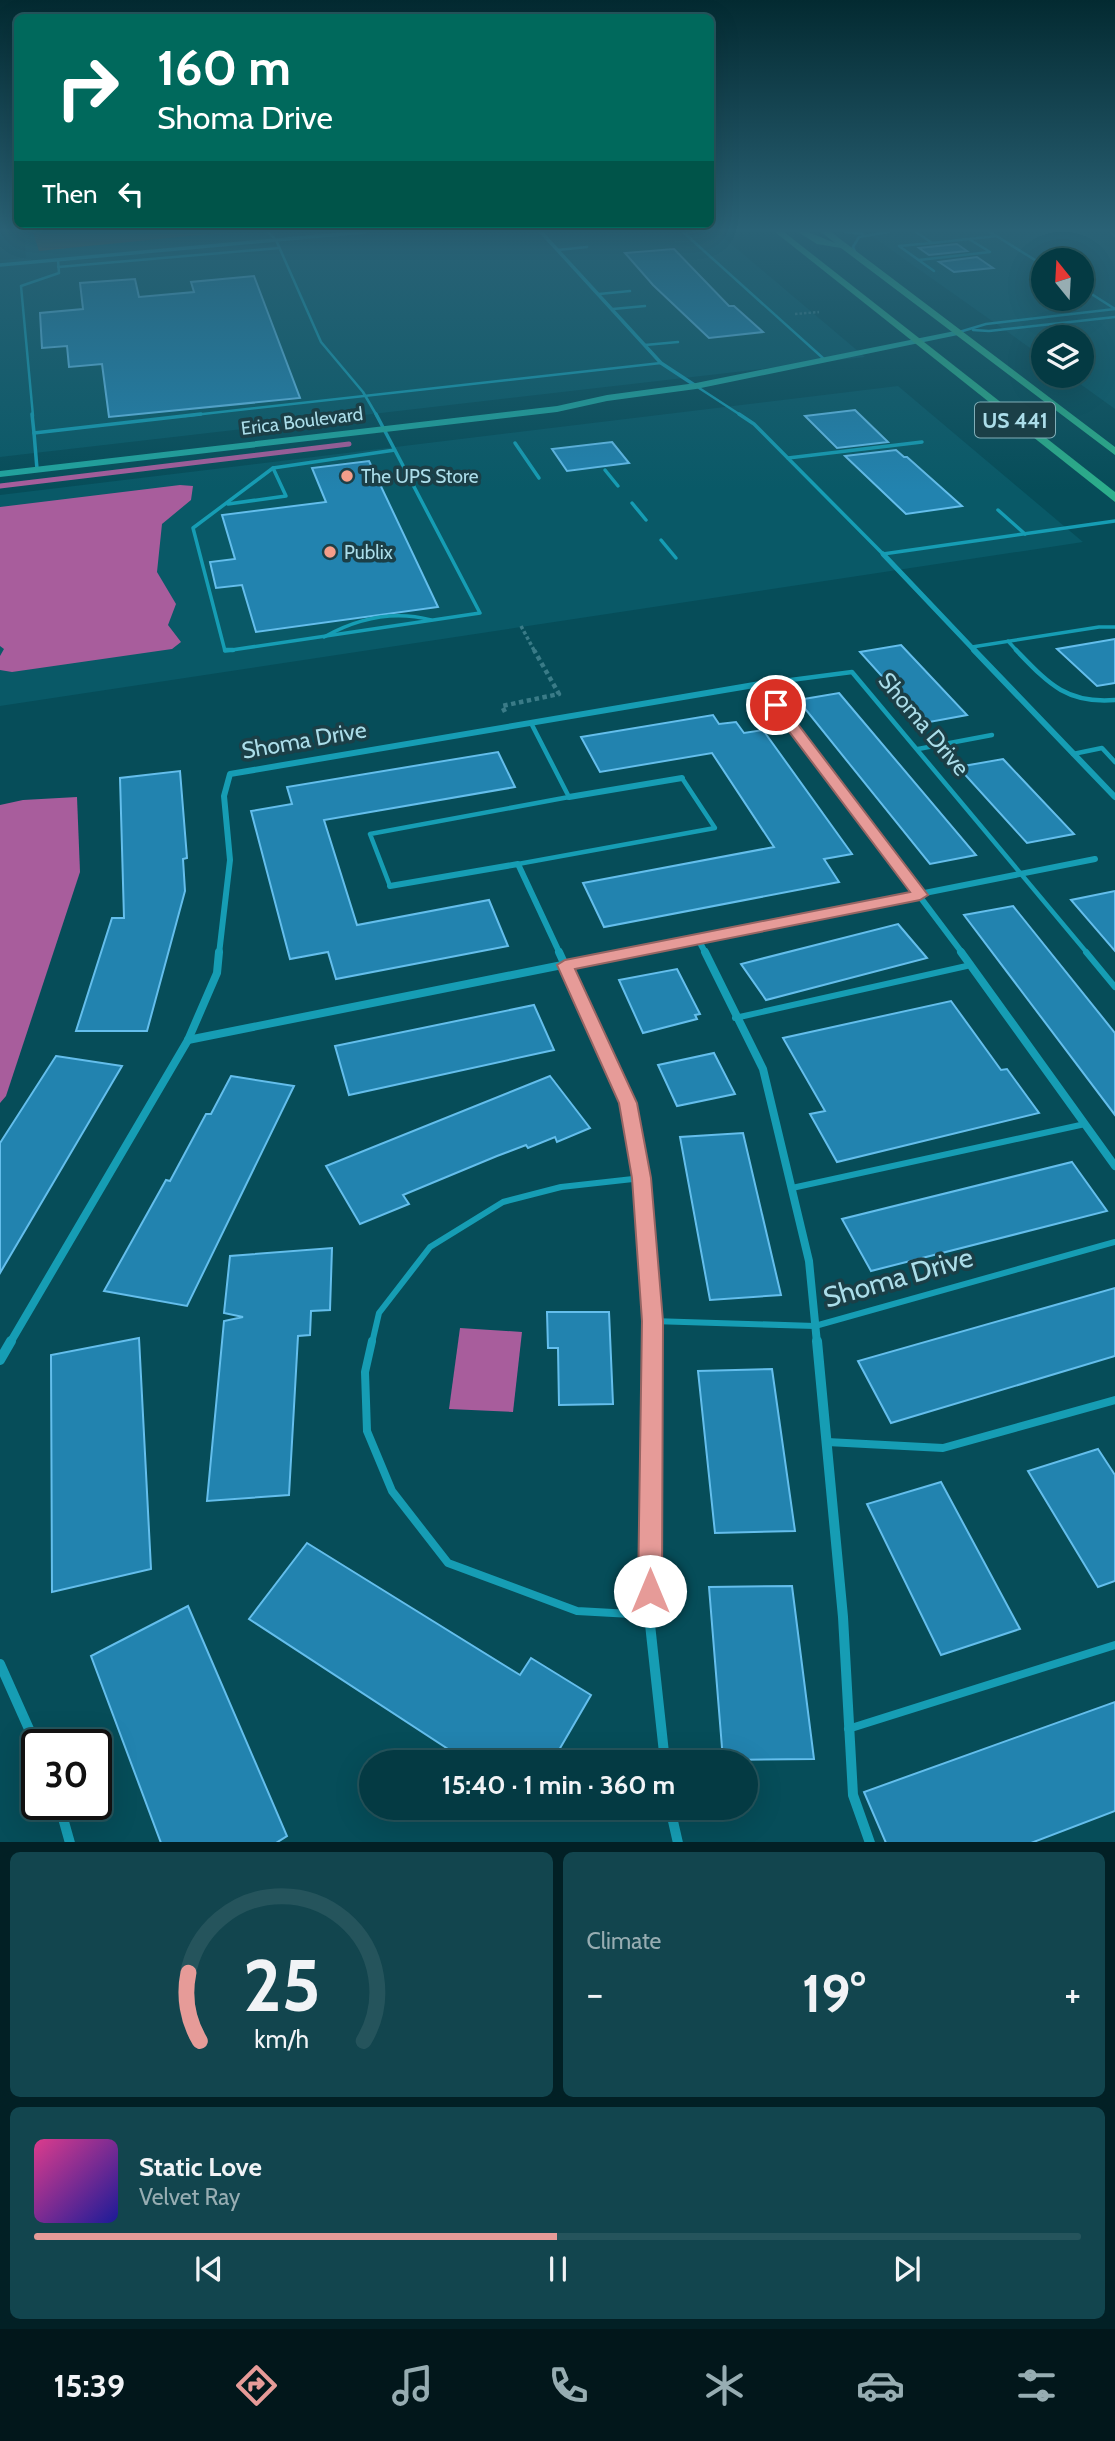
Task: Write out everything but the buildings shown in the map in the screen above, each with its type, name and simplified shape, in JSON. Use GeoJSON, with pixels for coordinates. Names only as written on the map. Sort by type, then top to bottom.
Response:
{"type":"FeatureCollection","features":[{"type":"Feature","properties":{"kind":"main road","name":"US 441"},"geometry":{"type":"LineString","coordinates":[[887,318],[1115,498]]}},
{"type":"Feature","properties":{"kind":"main road","name":"US 441"},"geometry":{"type":"LineString","coordinates":[[936,318],[1115,452]]}},
{"type":"Feature","properties":{"kind":"street"},"geometry":{"type":"LineString","coordinates":[[621,318],[661,363],[696,386]]}},
{"type":"Feature","properties":{"kind":"street","name":"Erica Boulevard"},"geometry":{"type":"LineString","coordinates":[[0,464],[37,464],[381,425],[552,399],[607,398],[696,386],[955,333]]}},
{"type":"Feature","properties":{"kind":"street","name":"Erica Boulevard"},"geometry":{"type":"LineString","coordinates":[[0,474],[37,464]]}},
{"type":"Feature","properties":{"kind":"street"},"geometry":{"type":"LineString","coordinates":[[883,554],[1115,797]]}},
{"type":"Feature","properties":{"kind":"street"},"geometry":{"type":"LineString","coordinates":[[760,684],[920,895],[1115,1166]]}},
{"type":"Feature","properties":{"kind":"street","name":"Shoma Drive"},"geometry":{"type":"LineString","coordinates":[[0,1360],[188,1040],[217,973],[230,860],[224,796],[230,774],[760,684]]}},
{"type":"Feature","properties":{"kind":"street"},"geometry":{"type":"LineString","coordinates":[[569,797],[682,778]]}},
{"type":"Feature","properties":{"kind":"street"},"geometry":{"type":"LineString","coordinates":[[188,1040],[1096,859]]}},
{"type":"Feature","properties":{"kind":"street"},"geometry":{"type":"LineString","coordinates":[[390,886],[518,863],[628,1103],[642,1178],[652,1321],[649,1615],[664,1750]]}},
{"type":"Feature","properties":{"kind":"street","name":"Shoma Drive"},"geometry":{"type":"LineString","coordinates":[[698,939],[735,1018],[763,1069],[809,1261],[843,1617],[853,1795],[870,1842]]}},
{"type":"Feature","properties":{"kind":"street"},"geometry":{"type":"LineString","coordinates":[[0,1664],[29,1729]]}},
{"type":"Feature","properties":{"kind":"street"},"geometry":{"type":"LineString","coordinates":[[64,1820],[70,1842]]}},
{"type":"Feature","properties":{"kind":"street"},"geometry":{"type":"LineString","coordinates":[[673,1820],[678,1842]]}},
{"type":"Feature","properties":{"kind":"lane"},"geometry":{"type":"LineString","coordinates":[[24,318],[37,464]]}},
{"type":"Feature","properties":{"kind":"lane"},"geometry":{"type":"LineString","coordinates":[[311,318],[323,345],[367,397],[381,425],[395,450],[480,613],[225,651],[193,528],[273,468],[395,450]]}},
{"type":"Feature","properties":{"kind":"lane"},"geometry":{"type":"LineString","coordinates":[[778,318],[824,359]]}},
{"type":"Feature","properties":{"kind":"lane"},"geometry":{"type":"LineString","coordinates":[[955,333],[986,324],[1038,318]]}},
{"type":"Feature","properties":{"kind":"lane"},"geometry":{"type":"LineString","coordinates":[[970,330],[989,331],[1106,318]]}},
{"type":"Feature","properties":{"kind":"lane"},"geometry":{"type":"LineString","coordinates":[[645,345],[678,342]]}},
{"type":"Feature","properties":{"kind":"lane"},"geometry":{"type":"LineString","coordinates":[[34,433],[661,363]]}},
{"type":"Feature","properties":{"kind":"lane"},"geometry":{"type":"LineString","coordinates":[[696,386],[754,424],[883,554],[1115,521]]}},
{"type":"Feature","properties":{"kind":"lane"},"geometry":{"type":"LineString","coordinates":[[788,458],[922,442]]}},
{"type":"Feature","properties":{"kind":"lane"},"geometry":{"type":"LineString","coordinates":[[515,443],[539,478]]}},
{"type":"Feature","properties":{"kind":"lane"},"geometry":{"type":"LineString","coordinates":[[224,505],[286,496],[273,468]]}},
{"type":"Feature","properties":{"kind":"lane"},"geometry":{"type":"LineString","coordinates":[[605,470],[618,486]]}},
{"type":"Feature","properties":{"kind":"lane"},"geometry":{"type":"LineString","coordinates":[[632,503],[646,520]]}},
{"type":"Feature","properties":{"kind":"lane"},"geometry":{"type":"LineString","coordinates":[[999,510],[1025,534]]}},
{"type":"Feature","properties":{"kind":"lane"},"geometry":{"type":"LineString","coordinates":[[661,540],[677,558]]}},
{"type":"Feature","properties":{"kind":"lane"},"geometry":{"type":"LineString","coordinates":[[321,638],[348,623],[383,617],[412,614],[435,621]]}},
{"type":"Feature","properties":{"kind":"lane"},"geometry":{"type":"LineString","coordinates":[[972,647],[1099,627],[1115,627]]}},
{"type":"Feature","properties":{"kind":"lane"},"geometry":{"type":"LineString","coordinates":[[1008,641],[1061,693],[1081,701],[1115,699]]}},
{"type":"Feature","properties":{"kind":"lane","name":"Shoma Drive"},"geometry":{"type":"LineString","coordinates":[[760,684],[852,672],[1115,987]]}},
{"type":"Feature","properties":{"kind":"lane"},"geometry":{"type":"LineString","coordinates":[[390,886],[370,834],[569,797],[531,723]]}},
{"type":"Feature","properties":{"kind":"lane"},"geometry":{"type":"LineString","coordinates":[[918,749],[992,735]]}},
{"type":"Feature","properties":{"kind":"lane"},"geometry":{"type":"LineString","coordinates":[[1073,754],[1102,748],[1115,762]]}},
{"type":"Feature","properties":{"kind":"lane"},"geometry":{"type":"LineString","coordinates":[[518,863],[715,828],[682,778]]}},
{"type":"Feature","properties":{"kind":"lane"},"geometry":{"type":"LineString","coordinates":[[735,1018],[971,965]]}},
{"type":"Feature","properties":{"kind":"lane"},"geometry":{"type":"LineString","coordinates":[[792,1188],[1085,1124]]}},
{"type":"Feature","properties":{"kind":"lane"},"geometry":{"type":"LineString","coordinates":[[642,1178],[561,1187],[503,1202],[430,1247],[379,1313],[365,1372],[367,1431],[392,1491],[448,1563],[577,1611],[649,1615]]}},
{"type":"Feature","properties":{"kind":"lane","name":"Shoma Drive"},"geometry":{"type":"LineString","coordinates":[[652,1321],[815,1326],[1115,1242]]}},
{"type":"Feature","properties":{"kind":"lane"},"geometry":{"type":"LineString","coordinates":[[827,1442],[943,1448],[1115,1401]]}},
{"type":"Feature","properties":{"kind":"lane"},"geometry":{"type":"LineString","coordinates":[[848,1729],[1115,1645]]}},
{"type":"Feature","properties":{"kind":"path"},"geometry":{"type":"LineString","coordinates":[[511,726],[502,706],[559,694],[521,626]]}},
{"type":"Feature","properties":{"kind":"shaded area"},"geometry":{"type":"Polygon","coordinates":[[[0,318],[819,318],[865,357],[0,457],[0,318]]]}},
{"type":"Feature","properties":{"kind":"shaded area"},"geometry":{"type":"Polygon","coordinates":[[[988,318],[1115,318],[1115,409],[1086,388],[1094,388],[1094,325],[1031,325],[1031,349],[988,318]]]}},
{"type":"Feature","properties":{"kind":"shaded area"},"geometry":{"type":"Polygon","coordinates":[[[898,386],[1083,542],[0,706],[0,495],[898,386]]]}},
{"type":"Feature","properties":{"kind":"shaded area"},"geometry":{"type":"Polygon","coordinates":[[[180,485],[193,486],[191,500],[162,524],[157,572],[176,604],[168,625],[181,642],[172,649],[12,672],[0,670],[0,656],[4,649],[0,646],[0,507],[180,485]]]}},
{"type":"Feature","properties":{"kind":"shaded area"},"geometry":{"type":"Polygon","coordinates":[[[77,797],[80,872],[6,1096],[0,1103],[0,805],[23,800],[77,797]]]}},
{"type":"Feature","properties":{"kind":"shaded area"},"geometry":{"type":"Polygon","coordinates":[[[460,1328],[522,1332],[513,1412],[449,1409],[460,1328]]]}},
{"type":"Feature","properties":{"kind":"waterway"},"geometry":{"type":"LineString","coordinates":[[0,486],[349,444]]}},
{"type":"Feature","properties":{"kind":"place","name":"The UPS Store"},"geometry":{"type":"Point","coordinates":[347,476]}},
{"type":"Feature","properties":{"kind":"place","name":"Publix"},"geometry":{"type":"Point","coordinates":[330,552]}},
{"type":"Feature","properties":{"kind":"route"},"geometry":{"type":"LineString","coordinates":[[650,1591],[652,1321],[642,1178],[628,1103],[565,965],[920,895],[776,705]]}}]}
